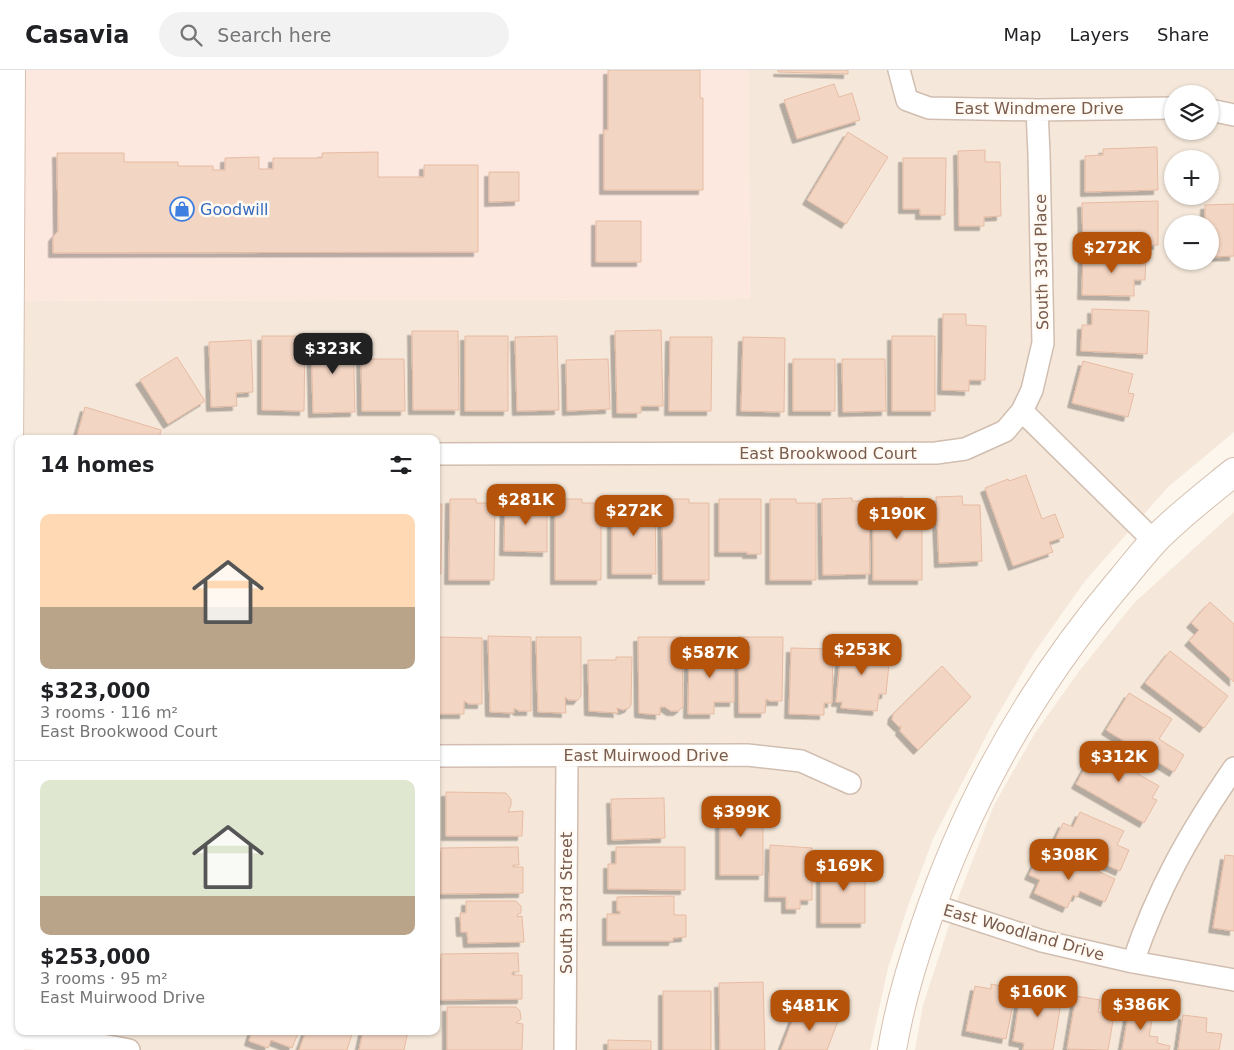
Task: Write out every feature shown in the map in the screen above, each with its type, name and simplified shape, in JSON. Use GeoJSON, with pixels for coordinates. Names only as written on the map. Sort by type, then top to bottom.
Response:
{"type":"FeatureCollection","features":[{"type":"Feature","properties":{"kind":"main road"},"geometry":{"type":"LineString","coordinates":[[7,1043],[11,70]]}},
{"type":"Feature","properties":{"kind":"main road"},"geometry":{"type":"LineString","coordinates":[[892,1050],[902,1000],[946,866],[976,799],[1007,742],[1039,689],[1092,616],[1154,541],[1195,503],[1234,472]]}},
{"type":"Feature","properties":{"kind":"street","name":"East Windmere Drive"},"geometry":{"type":"LineString","coordinates":[[898,70],[907,100],[930,108],[1037,110],[1164,108]]}},
{"type":"Feature","properties":{"kind":"street","name":"South 33rd Place"},"geometry":{"type":"LineString","coordinates":[[1022,411],[1032,390],[1043,343],[1040,154],[1037,110]]}},
{"type":"Feature","properties":{"kind":"street"},"geometry":{"type":"LineString","coordinates":[[1219,112],[1234,115]]}},
{"type":"Feature","properties":{"kind":"street"},"geometry":{"type":"LineString","coordinates":[[1022,411],[1154,541]]}},
{"type":"Feature","properties":{"kind":"street","name":"East Brookwood Court"},"geometry":{"type":"LineString","coordinates":[[440,454],[936,453],[965,449],[1005,431],[1022,411]]}},
{"type":"Feature","properties":{"kind":"street","name":"East Muirwood Drive"},"geometry":{"type":"LineString","coordinates":[[440,756],[747,755],[801,761],[850,783]]}},
{"type":"Feature","properties":{"kind":"street","name":"South 33rd Street"},"geometry":{"type":"LineString","coordinates":[[565,1050],[566,756]]}},
{"type":"Feature","properties":{"kind":"street"},"geometry":{"type":"LineString","coordinates":[[1133,962],[1162,887],[1184,844],[1234,768]]}},
{"type":"Feature","properties":{"kind":"street","name":"East Woodland Drive"},"geometry":{"type":"LineString","coordinates":[[932,905],[1042,940],[1133,962],[1234,980]]}},
{"type":"Feature","properties":{"kind":"street"},"geometry":{"type":"LineString","coordinates":[[7,1043],[46,1039],[106,1045],[129,1050]]}},
{"type":"Feature","properties":{"kind":"shaded area"},"geometry":{"type":"Polygon","coordinates":[[[24,70],[749,70],[750,299],[24,301],[24,70]]]}},
{"type":"Feature","properties":{"kind":"shaded area"},"geometry":{"type":"Polygon","coordinates":[[[748,70],[1234,70],[1234,432],[1168,487],[1085,581],[1034,653],[994,721],[933,839],[908,906],[888,968],[870,1050],[22,1050],[22,1035],[440,1035],[440,435],[24,435],[24,301],[750,299],[748,70]]]}},
{"type":"Feature","properties":{"kind":"shaded area"},"geometry":{"type":"Polygon","coordinates":[[[1234,512],[1234,1050],[915,1050],[923,1005],[958,898],[994,805],[1035,733],[1080,670],[1134,603],[1234,512]]]}},
{"type":"Feature","properties":{"kind":"building"},"geometry":{"type":"Polygon","coordinates":[[[608,70],[700,70],[700,98],[703,98],[703,190],[604,190],[604,130],[608,130],[608,70]]]}},
{"type":"Feature","properties":{"kind":"building"},"geometry":{"type":"Polygon","coordinates":[[[778,70],[848,70],[848,74],[778,72],[778,70]]]}},
{"type":"Feature","properties":{"kind":"building"},"geometry":{"type":"Polygon","coordinates":[[[834,84],[839,97],[852,93],[860,120],[797,139],[784,100],[834,84]]]}},
{"type":"Feature","properties":{"kind":"building"},"geometry":{"type":"Polygon","coordinates":[[[848,132],[888,157],[846,224],[807,200],[848,132]]]}},
{"type":"Feature","properties":{"kind":"building"},"geometry":{"type":"Polygon","coordinates":[[[1157,147],[1158,190],[1085,192],[1085,156],[1103,155],[1103,149],[1157,147]]]}},
{"type":"Feature","properties":{"kind":"building"},"geometry":{"type":"Polygon","coordinates":[[[985,150],[985,162],[1000,162],[1001,216],[984,217],[984,226],[959,226],[958,151],[985,150]]]}},
{"type":"Feature","properties":{"kind":"building"},"geometry":{"type":"Polygon","coordinates":[[[378,152],[378,177],[424,177],[424,165],[478,165],[478,252],[53,253],[53,237],[58,231],[57,153],[124,153],[124,162],[178,162],[178,166],[213,166],[213,170],[225,170],[225,158],[259,157],[259,169],[273,169],[273,158],[322,158],[322,153],[378,152]]]}},
{"type":"Feature","properties":{"kind":"building"},"geometry":{"type":"Polygon","coordinates":[[[903,158],[946,158],[945,215],[920,215],[920,209],[903,209],[903,158]]]}},
{"type":"Feature","properties":{"kind":"building"},"geometry":{"type":"Polygon","coordinates":[[[489,172],[519,172],[519,201],[489,202],[489,172]]]}},
{"type":"Feature","properties":{"kind":"building"},"geometry":{"type":"Polygon","coordinates":[[[1158,201],[1158,245],[1083,246],[1082,203],[1158,201]]]}},
{"type":"Feature","properties":{"kind":"building"},"geometry":{"type":"Polygon","coordinates":[[[1234,204],[1234,256],[1219,257],[1219,215],[1205,215],[1205,205],[1234,204]]]}},
{"type":"Feature","properties":{"kind":"building"},"geometry":{"type":"Polygon","coordinates":[[[596,221],[641,221],[641,262],[596,262],[596,221]]]}},
{"type":"Feature","properties":{"kind":"building"},"geometry":{"type":"Polygon","coordinates":[[[1083,253],[1146,255],[1145,280],[1134,280],[1134,296],[1082,295],[1083,253]]]}},
{"type":"Feature","properties":{"kind":"building"},"geometry":{"type":"Polygon","coordinates":[[[1092,309],[1149,311],[1147,354],[1081,351],[1082,325],[1092,325],[1092,309]]]}},
{"type":"Feature","properties":{"kind":"building"},"geometry":{"type":"Polygon","coordinates":[[[943,314],[966,314],[966,325],[986,326],[985,380],[969,380],[969,391],[942,390],[943,314]]]}},
{"type":"Feature","properties":{"kind":"building"},"geometry":{"type":"Polygon","coordinates":[[[661,330],[663,406],[641,406],[641,413],[617,413],[615,331],[661,330]]]}},
{"type":"Feature","properties":{"kind":"building"},"geometry":{"type":"Polygon","coordinates":[[[412,331],[458,331],[459,410],[413,410],[412,331]]]}},
{"type":"Feature","properties":{"kind":"building"},"geometry":{"type":"Polygon","coordinates":[[[262,336],[305,336],[304,411],[262,410],[262,336]]]}},
{"type":"Feature","properties":{"kind":"building"},"geometry":{"type":"Polygon","coordinates":[[[465,336],[508,336],[508,411],[465,411],[465,336]]]}},
{"type":"Feature","properties":{"kind":"building"},"geometry":{"type":"Polygon","coordinates":[[[557,336],[559,410],[517,411],[515,337],[557,336]]]}},
{"type":"Feature","properties":{"kind":"building"},"geometry":{"type":"Polygon","coordinates":[[[892,336],[935,336],[935,411],[892,411],[892,336]]]}},
{"type":"Feature","properties":{"kind":"building"},"geometry":{"type":"Polygon","coordinates":[[[353,337],[355,412],[313,413],[311,338],[353,337]]]}},
{"type":"Feature","properties":{"kind":"building"},"geometry":{"type":"Polygon","coordinates":[[[670,337],[712,337],[711,411],[669,411],[670,337]]]}},
{"type":"Feature","properties":{"kind":"building"},"geometry":{"type":"Polygon","coordinates":[[[743,337],[785,338],[784,412],[741,411],[743,337]]]}},
{"type":"Feature","properties":{"kind":"building"},"geometry":{"type":"Polygon","coordinates":[[[251,340],[253,392],[236,393],[237,406],[211,407],[209,342],[251,340]]]}},
{"type":"Feature","properties":{"kind":"building"},"geometry":{"type":"Polygon","coordinates":[[[177,357],[205,401],[168,424],[140,380],[177,357]]]}},
{"type":"Feature","properties":{"kind":"building"},"geometry":{"type":"Polygon","coordinates":[[[361,359],[404,359],[405,411],[362,411],[361,359]]]}},
{"type":"Feature","properties":{"kind":"building"},"geometry":{"type":"Polygon","coordinates":[[[608,359],[610,409],[567,411],[566,360],[608,359]]]}},
{"type":"Feature","properties":{"kind":"building"},"geometry":{"type":"Polygon","coordinates":[[[793,359],[835,359],[835,411],[793,411],[793,359]]]}},
{"type":"Feature","properties":{"kind":"building"},"geometry":{"type":"Polygon","coordinates":[[[842,359],[885,359],[886,411],[843,412],[842,359]]]}},
{"type":"Feature","properties":{"kind":"building"},"geometry":{"type":"Polygon","coordinates":[[[1083,361],[1133,374],[1128,393],[1134,394],[1128,417],[1072,403],[1083,361]]]}},
{"type":"Feature","properties":{"kind":"building"},"geometry":{"type":"Polygon","coordinates":[[[85,407],[161,430],[160,435],[77,435],[85,407]]]}},
{"type":"Feature","properties":{"kind":"building"},"geometry":{"type":"Polygon","coordinates":[[[1026,475],[1042,519],[1055,514],[1064,537],[1049,542],[1053,552],[1013,566],[985,488],[1008,479],[1009,481],[1026,475]]]}},
{"type":"Feature","properties":{"kind":"building"},"geometry":{"type":"Polygon","coordinates":[[[962,496],[963,505],[980,505],[982,561],[939,563],[936,497],[962,496]]]}},
{"type":"Feature","properties":{"kind":"building"},"geometry":{"type":"Polygon","coordinates":[[[903,497],[903,503],[922,503],[922,580],[873,580],[873,498],[903,497]]]}},
{"type":"Feature","properties":{"kind":"building"},"geometry":{"type":"Polygon","coordinates":[[[638,498],[638,501],[655,501],[656,574],[612,574],[612,499],[638,498]]]}},
{"type":"Feature","properties":{"kind":"building"},"geometry":{"type":"Polygon","coordinates":[[[852,498],[852,501],[869,501],[870,574],[823,575],[822,499],[852,498]]]}},
{"type":"Feature","properties":{"kind":"building"},"geometry":{"type":"Polygon","coordinates":[[[450,499],[476,499],[476,503],[495,503],[494,580],[449,580],[450,499]]]}},
{"type":"Feature","properties":{"kind":"building"},"geometry":{"type":"Polygon","coordinates":[[[505,499],[533,500],[543,502],[547,506],[547,552],[504,551],[505,499]]]}},
{"type":"Feature","properties":{"kind":"building"},"geometry":{"type":"Polygon","coordinates":[[[555,499],[582,499],[582,503],[601,503],[601,580],[555,580],[555,499]]]}},
{"type":"Feature","properties":{"kind":"building"},"geometry":{"type":"Polygon","coordinates":[[[662,499],[689,499],[689,503],[709,503],[709,580],[663,580],[662,499]]]}},
{"type":"Feature","properties":{"kind":"building"},"geometry":{"type":"Polygon","coordinates":[[[719,499],[761,499],[761,554],[719,552],[719,499]]]}},
{"type":"Feature","properties":{"kind":"building"},"geometry":{"type":"Polygon","coordinates":[[[770,499],[796,499],[796,503],[816,503],[816,580],[770,580],[770,499]]]}},
{"type":"Feature","properties":{"kind":"building"},"geometry":{"type":"Polygon","coordinates":[[[440,504],[442,504],[441,574],[440,504]]]}},
{"type":"Feature","properties":{"kind":"building"},"geometry":{"type":"Polygon","coordinates":[[[1210,602],[1234,624],[1234,682],[1189,641],[1199,630],[1191,623],[1210,602]]]}},
{"type":"Feature","properties":{"kind":"building"},"geometry":{"type":"Polygon","coordinates":[[[488,636],[531,637],[531,711],[519,711],[514,708],[514,713],[490,712],[488,636]]]}},
{"type":"Feature","properties":{"kind":"building"},"geometry":{"type":"Polygon","coordinates":[[[440,637],[482,638],[482,704],[469,704],[464,701],[464,714],[440,714],[440,637]]]}},
{"type":"Feature","properties":{"kind":"building"},"geometry":{"type":"Polygon","coordinates":[[[536,637],[581,637],[581,696],[578,700],[569,700],[565,697],[566,713],[538,712],[536,637]]]}},
{"type":"Feature","properties":{"kind":"building"},"geometry":{"type":"Polygon","coordinates":[[[638,637],[682,637],[683,707],[678,711],[671,711],[665,707],[660,707],[660,715],[639,713],[638,637]]]}},
{"type":"Feature","properties":{"kind":"building"},"geometry":{"type":"Polygon","coordinates":[[[738,637],[783,637],[782,701],[766,699],[765,713],[739,713],[738,637]]]}},
{"type":"Feature","properties":{"kind":"building"},"geometry":{"type":"Polygon","coordinates":[[[842,640],[880,644],[879,653],[890,654],[886,694],[879,694],[877,711],[841,708],[842,702],[836,702],[842,640]]]}},
{"type":"Feature","properties":{"kind":"building"},"geometry":{"type":"Polygon","coordinates":[[[689,648],[734,648],[734,702],[714,702],[714,714],[688,714],[689,648]]]}},
{"type":"Feature","properties":{"kind":"building"},"geometry":{"type":"Polygon","coordinates":[[[791,648],[833,649],[832,703],[824,703],[824,715],[789,714],[791,648]]]}},
{"type":"Feature","properties":{"kind":"building"},"geometry":{"type":"Polygon","coordinates":[[[1170,651],[1228,696],[1204,728],[1145,683],[1170,651]]]}},
{"type":"Feature","properties":{"kind":"building"},"geometry":{"type":"Polygon","coordinates":[[[616,657],[632,657],[631,705],[623,710],[617,708],[618,713],[589,711],[588,660],[616,660],[616,657]]]}},
{"type":"Feature","properties":{"kind":"building"},"geometry":{"type":"Polygon","coordinates":[[[942,666],[971,697],[918,750],[900,731],[901,726],[899,727],[892,720],[893,714],[942,666]]]}},
{"type":"Feature","properties":{"kind":"building"},"geometry":{"type":"Polygon","coordinates":[[[1129,693],[1172,719],[1159,739],[1184,755],[1174,772],[1106,730],[1129,693]]]}},
{"type":"Feature","properties":{"kind":"building"},"geometry":{"type":"Polygon","coordinates":[[[1099,743],[1141,768],[1138,774],[1159,786],[1152,798],[1157,800],[1144,823],[1076,784],[1099,743]]]}},
{"type":"Feature","properties":{"kind":"building"},"geometry":{"type":"Polygon","coordinates":[[[446,792],[506,793],[511,799],[508,812],[523,811],[522,836],[446,836],[446,792]]]}},
{"type":"Feature","properties":{"kind":"building"},"geometry":{"type":"Polygon","coordinates":[[[664,798],[665,838],[612,840],[611,799],[664,798]]]}},
{"type":"Feature","properties":{"kind":"building"},"geometry":{"type":"Polygon","coordinates":[[[720,800],[747,800],[747,805],[750,805],[750,801],[763,801],[763,875],[720,875],[720,800]]]}},
{"type":"Feature","properties":{"kind":"building"},"geometry":{"type":"Polygon","coordinates":[[[1080,812],[1124,831],[1117,845],[1129,850],[1120,871],[1054,842],[1063,823],[1073,827],[1080,812]]]}},
{"type":"Feature","properties":{"kind":"building"},"geometry":{"type":"Polygon","coordinates":[[[770,845],[812,848],[812,900],[800,900],[800,909],[786,909],[786,897],[769,897],[770,845]]]}},
{"type":"Feature","properties":{"kind":"building"},"geometry":{"type":"Polygon","coordinates":[[[518,847],[519,865],[513,865],[513,867],[523,867],[523,893],[441,894],[441,848],[518,847]]]}},
{"type":"Feature","properties":{"kind":"building"},"geometry":{"type":"Polygon","coordinates":[[[616,847],[685,847],[685,890],[608,889],[608,864],[616,864],[616,847]]]}},
{"type":"Feature","properties":{"kind":"building"},"geometry":{"type":"Polygon","coordinates":[[[1040,853],[1066,865],[1069,858],[1115,879],[1105,902],[1080,891],[1077,897],[1073,895],[1067,908],[1034,893],[1040,880],[1029,875],[1040,853]]]}},
{"type":"Feature","properties":{"kind":"building"},"geometry":{"type":"Polygon","coordinates":[[[1225,855],[1234,856],[1234,931],[1213,928],[1225,855]]]}},
{"type":"Feature","properties":{"kind":"building"},"geometry":{"type":"Polygon","coordinates":[[[839,857],[865,857],[865,923],[821,923],[821,868],[839,868],[839,857]]]}},
{"type":"Feature","properties":{"kind":"building"},"geometry":{"type":"Polygon","coordinates":[[[674,896],[674,915],[686,915],[686,937],[673,938],[673,941],[607,941],[607,914],[620,914],[620,911],[617,911],[617,897],[674,896]]]}},
{"type":"Feature","properties":{"kind":"building"},"geometry":{"type":"Polygon","coordinates":[[[466,901],[516,901],[521,906],[521,913],[517,917],[522,916],[524,942],[468,943],[467,932],[461,932],[460,913],[466,913],[466,901]]]}},
{"type":"Feature","properties":{"kind":"building"},"geometry":{"type":"Polygon","coordinates":[[[518,953],[519,972],[512,972],[512,975],[522,975],[522,999],[441,1000],[441,954],[518,953]]]}},
{"type":"Feature","properties":{"kind":"building"},"geometry":{"type":"Polygon","coordinates":[[[763,982],[765,1050],[720,1050],[719,983],[763,982]]]}},
{"type":"Feature","properties":{"kind":"building"},"geometry":{"type":"Polygon","coordinates":[[[991,984],[1016,989],[1006,1039],[966,1031],[975,986],[991,989],[991,984]]]}},
{"type":"Feature","properties":{"kind":"building"},"geometry":{"type":"Polygon","coordinates":[[[1022,984],[1035,986],[1034,988],[1063,992],[1053,1050],[1023,1050],[1024,1043],[1013,1041],[1022,984]]]}},
{"type":"Feature","properties":{"kind":"building"},"geometry":{"type":"Polygon","coordinates":[[[663,991],[711,991],[711,1050],[663,1050],[663,991]]]}},
{"type":"Feature","properties":{"kind":"building"},"geometry":{"type":"Polygon","coordinates":[[[1076,996],[1100,1000],[1098,1012],[1114,1015],[1108,1050],[1067,1049],[1076,996]]]}},
{"type":"Feature","properties":{"kind":"building"},"geometry":{"type":"Polygon","coordinates":[[[1130,1005],[1154,1010],[1149,1036],[1158,1037],[1157,1043],[1170,1046],[1169,1050],[1122,1050],[1130,1005]]]}},
{"type":"Feature","properties":{"kind":"building"},"geometry":{"type":"Polygon","coordinates":[[[798,1006],[838,1021],[827,1050],[781,1050],[798,1006]]]}},
{"type":"Feature","properties":{"kind":"building"},"geometry":{"type":"Polygon","coordinates":[[[447,1007],[516,1007],[520,1011],[521,1019],[516,1023],[523,1024],[522,1050],[447,1050],[447,1007]]]}},
{"type":"Feature","properties":{"kind":"building"},"geometry":{"type":"Polygon","coordinates":[[[1183,1015],[1207,1018],[1206,1032],[1222,1034],[1219,1050],[1178,1050],[1183,1015]]]}},
{"type":"Feature","properties":{"kind":"building"},"geometry":{"type":"Polygon","coordinates":[[[251,1035],[297,1035],[292,1048],[271,1040],[268,1048],[249,1041],[251,1035]]]}},
{"type":"Feature","properties":{"kind":"building"},"geometry":{"type":"Polygon","coordinates":[[[305,1035],[352,1035],[347,1050],[299,1050],[305,1035]]]}},
{"type":"Feature","properties":{"kind":"building"},"geometry":{"type":"Polygon","coordinates":[[[362,1035],[407,1035],[404,1050],[359,1050],[362,1035]]]}},
{"type":"Feature","properties":{"kind":"building"},"geometry":{"type":"Polygon","coordinates":[[[608,1040],[651,1041],[651,1050],[608,1050],[608,1040]]]}},
{"type":"Feature","properties":{"kind":"place","name":"Goodwill"},"geometry":{"type":"Point","coordinates":[182,209]}}]}
